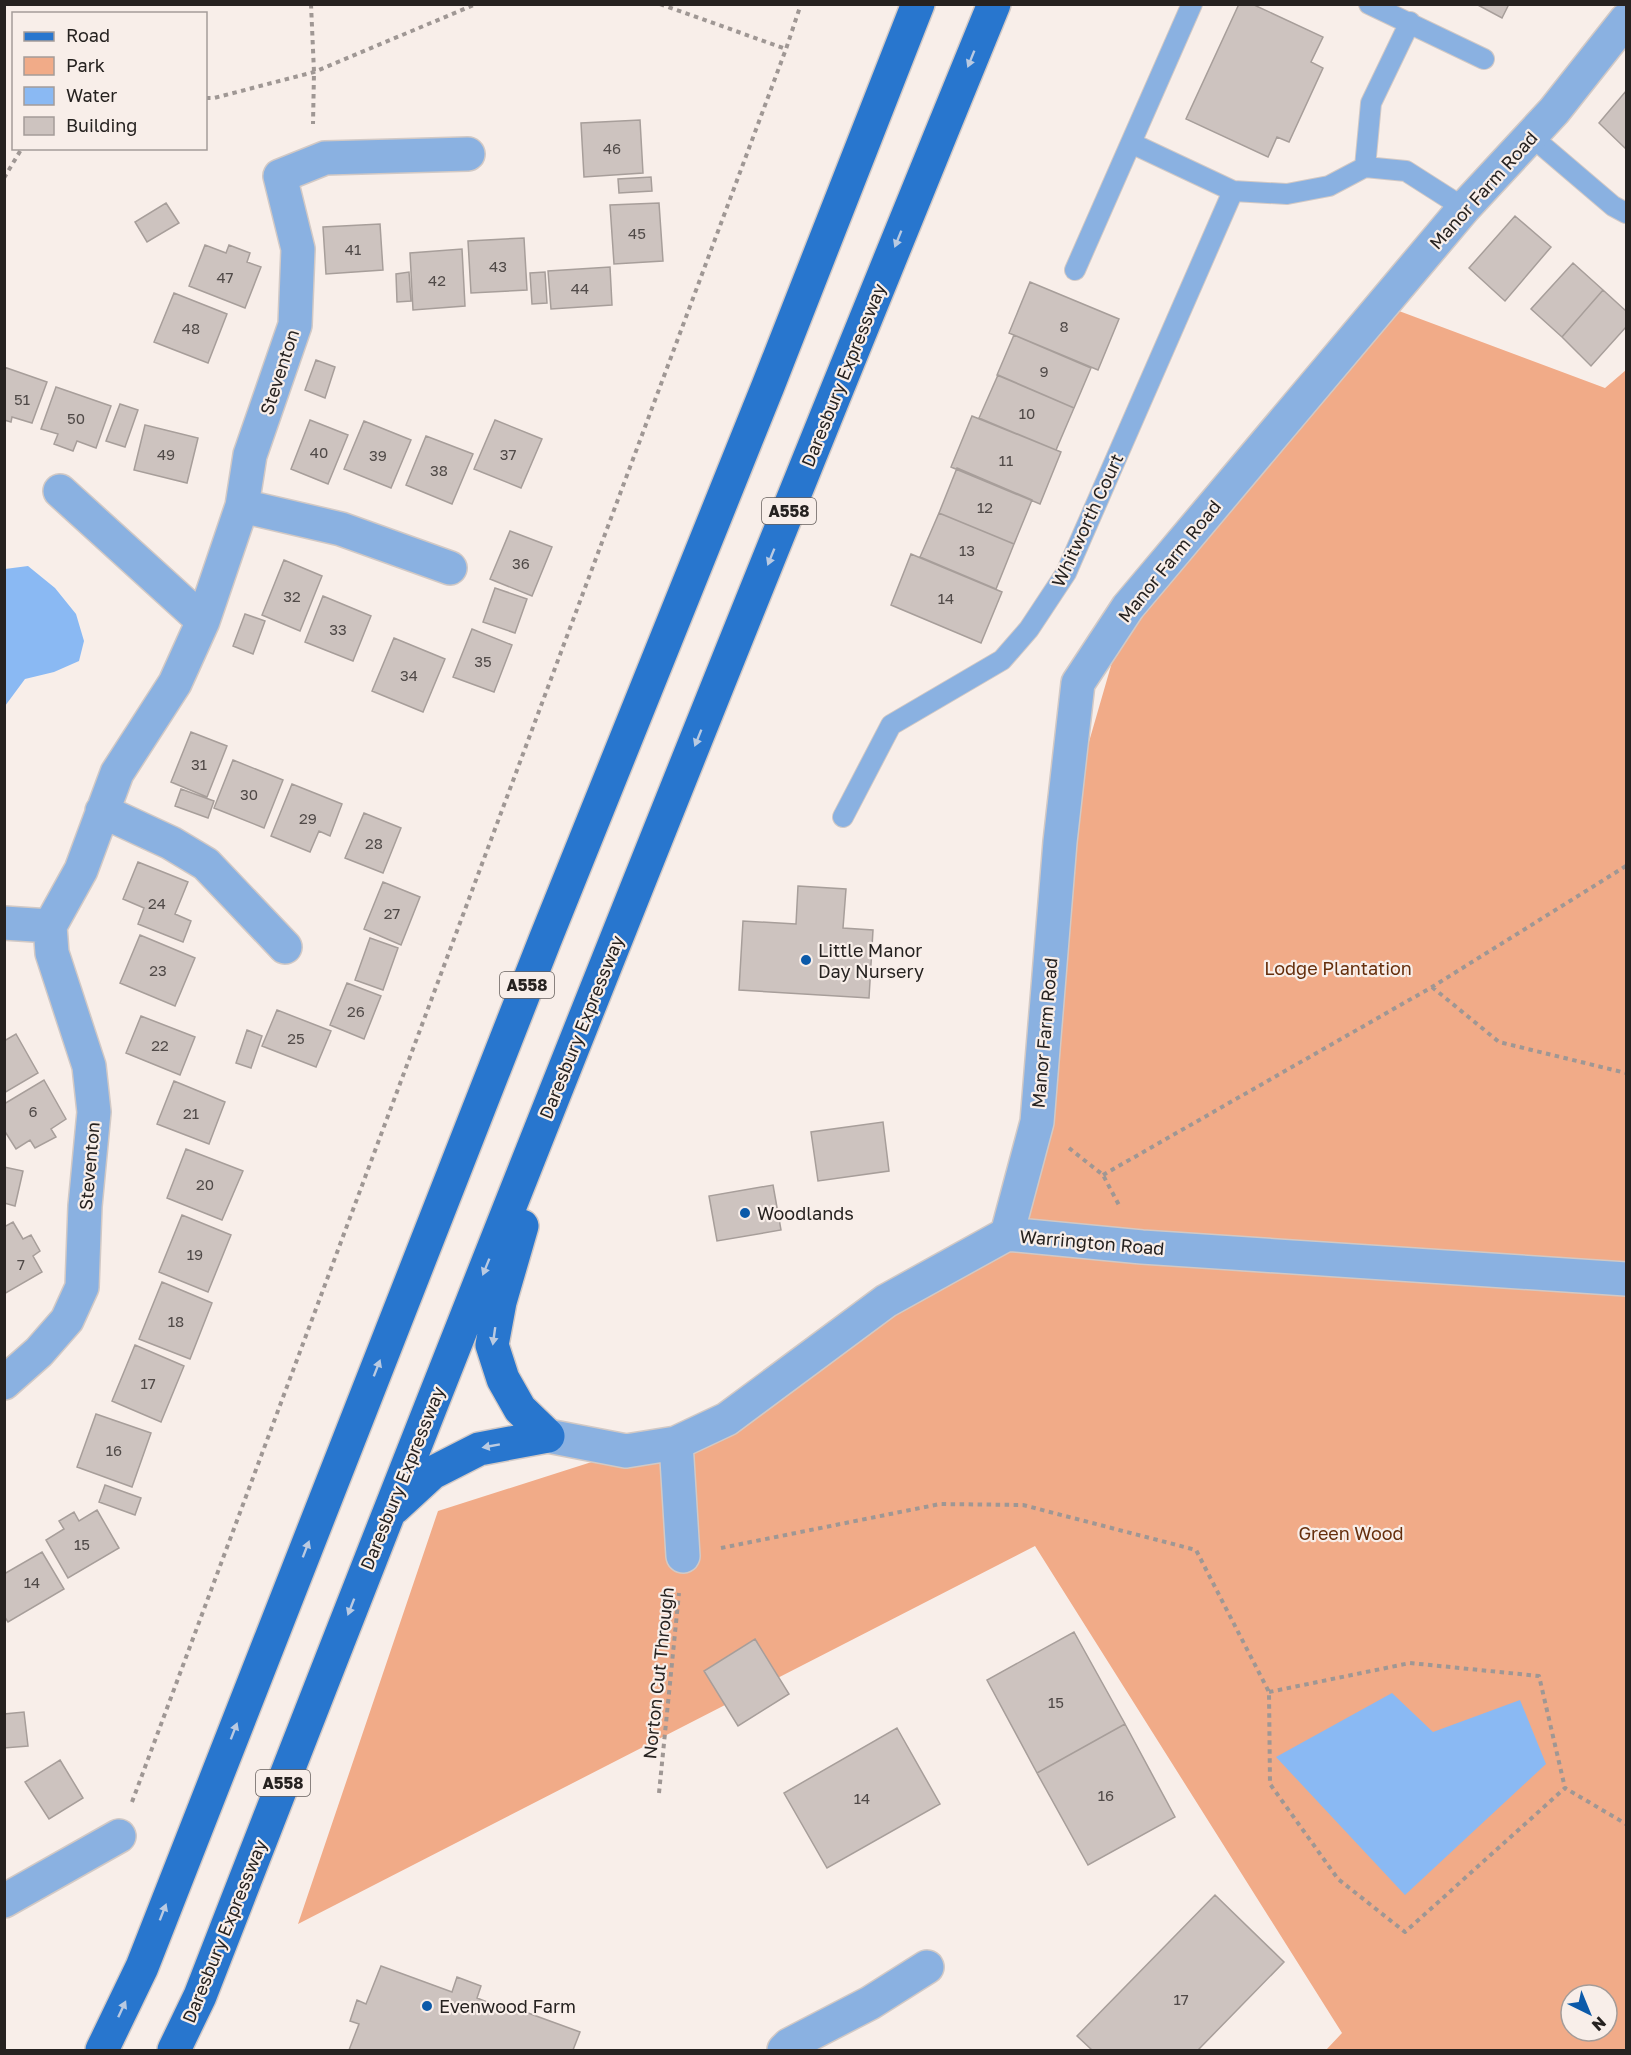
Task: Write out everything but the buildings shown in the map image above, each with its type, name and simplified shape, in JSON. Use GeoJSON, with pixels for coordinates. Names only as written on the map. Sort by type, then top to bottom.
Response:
{"type":"FeatureCollection","features":[{"type":"Feature","properties":{"kind":"main road","name":"A558"},"geometry":{"type":"LineString","coordinates":[[102,2050],[142,1967],[536,962],[918,4]]}},
{"type":"Feature","properties":{"kind":"main road","name":"Daresbury Expressway"},"geometry":{"type":"LineString","coordinates":[[174,2050],[200,1996],[387,1514],[993,4]]}},
{"type":"Feature","properties":{"kind":"main road"},"geometry":{"type":"LineString","coordinates":[[548,1436],[519,1409],[503,1378],[492,1345],[500,1302],[585,1017]]}},
{"type":"Feature","properties":{"kind":"main road"},"geometry":{"type":"LineString","coordinates":[[387,1514],[432,1473],[478,1449],[548,1436]]}},
{"type":"Feature","properties":{"kind":"street","name":"Manor Farm Road"},"geometry":{"type":"LineString","coordinates":[[1007,1234],[1037,1122],[1059,842],[1078,683],[1128,607],[1464,208],[1554,111],[1626,20]]}},
{"type":"Feature","properties":{"kind":"street","name":"Steventon"},"geometry":{"type":"LineString","coordinates":[[4,1383],[39,1352],[67,1320],[82,1287],[94,1112],[89,1066],[52,953],[50,926],[81,870],[117,773],[175,683],[203,621],[242,506],[250,455],[295,325],[298,249],[280,177],[325,158],[468,154]]}},
{"type":"Feature","properties":{"kind":"street"},"geometry":{"type":"LineString","coordinates":[[60,491],[203,621]]}},
{"type":"Feature","properties":{"kind":"street"},"geometry":{"type":"LineString","coordinates":[[242,506],[341,529],[450,568]]}},
{"type":"Feature","properties":{"kind":"street"},"geometry":{"type":"LineString","coordinates":[[102,811],[171,843],[206,864],[285,947]]}},
{"type":"Feature","properties":{"kind":"street"},"geometry":{"type":"LineString","coordinates":[[4,923],[50,926]]}},
{"type":"Feature","properties":{"kind":"street","name":"Warrington Road"},"geometry":{"type":"LineString","coordinates":[[548,1436],[626,1451],[676,1443],[727,1419],[886,1301],[1007,1234],[1142,1247],[1626,1279]]}},
{"type":"Feature","properties":{"kind":"street"},"geometry":{"type":"LineString","coordinates":[[676,1443],[683,1556]]}},
{"type":"Feature","properties":{"kind":"street"},"geometry":{"type":"LineString","coordinates":[[4,1901],[119,1836]]}},
{"type":"Feature","properties":{"kind":"street"},"geometry":{"type":"LineString","coordinates":[[784,2050],[789,2045],[870,2003],[927,1967]]}},
{"type":"Feature","properties":{"kind":"lane"},"geometry":{"type":"LineString","coordinates":[[1075,270],[1192,4]]}},
{"type":"Feature","properties":{"kind":"lane"},"geometry":{"type":"LineString","coordinates":[[1370,4],[1484,59]]}},
{"type":"Feature","properties":{"kind":"lane"},"geometry":{"type":"LineString","coordinates":[[1365,167],[1371,103],[1410,22]]}},
{"type":"Feature","properties":{"kind":"lane"},"geometry":{"type":"LineString","coordinates":[[1530,136],[1613,206],[1626,213]]}},
{"type":"Feature","properties":{"kind":"lane"},"geometry":{"type":"LineString","coordinates":[[1131,143],[1233,191],[1287,194],[1329,186],[1365,167],[1406,171],[1464,208]]}},
{"type":"Feature","properties":{"kind":"lane","name":"Whitworth Court"},"geometry":{"type":"LineString","coordinates":[[843,817],[891,725],[1002,660],[1029,629],[1065,573],[1233,191]]}},
{"type":"Feature","properties":{"kind":"path"},"geometry":{"type":"LineString","coordinates":[[311,4],[314,72],[312,163]]}},
{"type":"Feature","properties":{"kind":"path"},"geometry":{"type":"LineString","coordinates":[[207,98],[314,72],[476,4]]}},
{"type":"Feature","properties":{"kind":"path"},"geometry":{"type":"LineString","coordinates":[[660,4],[786,49]]}},
{"type":"Feature","properties":{"kind":"path"},"geometry":{"type":"LineString","coordinates":[[119,1836],[801,4]]}},
{"type":"Feature","properties":{"kind":"path"},"geometry":{"type":"LineString","coordinates":[[4,178],[21,150]]}},
{"type":"Feature","properties":{"kind":"path"},"geometry":{"type":"LineString","coordinates":[[1103,1175],[1432,987],[1626,866]]}},
{"type":"Feature","properties":{"kind":"path"},"geometry":{"type":"LineString","coordinates":[[1432,987],[1499,1042],[1626,1073]]}},
{"type":"Feature","properties":{"kind":"path"},"geometry":{"type":"LineString","coordinates":[[1037,1122],[1103,1175],[1142,1247]]}},
{"type":"Feature","properties":{"kind":"path"},"geometry":{"type":"LineString","coordinates":[[683,1556],[940,1504],[1023,1505],[1196,1550],[1269,1692],[1270,1784],[1338,1879],[1405,1932],[1565,1788]]}},
{"type":"Feature","properties":{"kind":"path","name":"Norton Cut Through"},"geometry":{"type":"LineString","coordinates":[[660,1793],[683,1556]]}},
{"type":"Feature","properties":{"kind":"path"},"geometry":{"type":"LineString","coordinates":[[1269,1692],[1410,1664],[1539,1676],[1565,1788],[1626,1824]]}},
{"type":"Feature","properties":{"kind":"green space"},"geometry":{"type":"Polygon","coordinates":[[[1383,305],[1605,388],[1626,370],[1626,2050],[1326,2050],[1342,2033],[1035,1546],[298,1924],[438,1511],[626,1451],[676,1443],[1007,1234],[1060,842],[1128,607],[1383,305]]]}},
{"type":"Feature","properties":{"kind":"water"},"geometry":{"type":"Polygon","coordinates":[[[28,566],[55,588],[76,614],[84,641],[79,661],[54,672],[25,679],[5,706],[5,569],[28,566]]]}},
{"type":"Feature","properties":{"kind":"water"},"geometry":{"type":"Polygon","coordinates":[[[1392,1693],[1433,1732],[1520,1700],[1546,1764],[1405,1895],[1276,1757],[1392,1693]]]}},
{"type":"Feature","properties":{"kind":"place","name":"Little Manor Day Nursery"},"geometry":{"type":"Point","coordinates":[806,960]}},
{"type":"Feature","properties":{"kind":"place","name":"Woodlands"},"geometry":{"type":"Point","coordinates":[745,1213]}},
{"type":"Feature","properties":{"kind":"place","name":"Evenwood Farm"},"geometry":{"type":"Point","coordinates":[427,2006]}},
{"type":"Feature","properties":{"kind":"park label","name":"Lodge Plantation"},"geometry":{"type":"Point","coordinates":[1338,968]}},
{"type":"Feature","properties":{"kind":"park label","name":"Green Wood"},"geometry":{"type":"Point","coordinates":[1351,1533]}}]}
